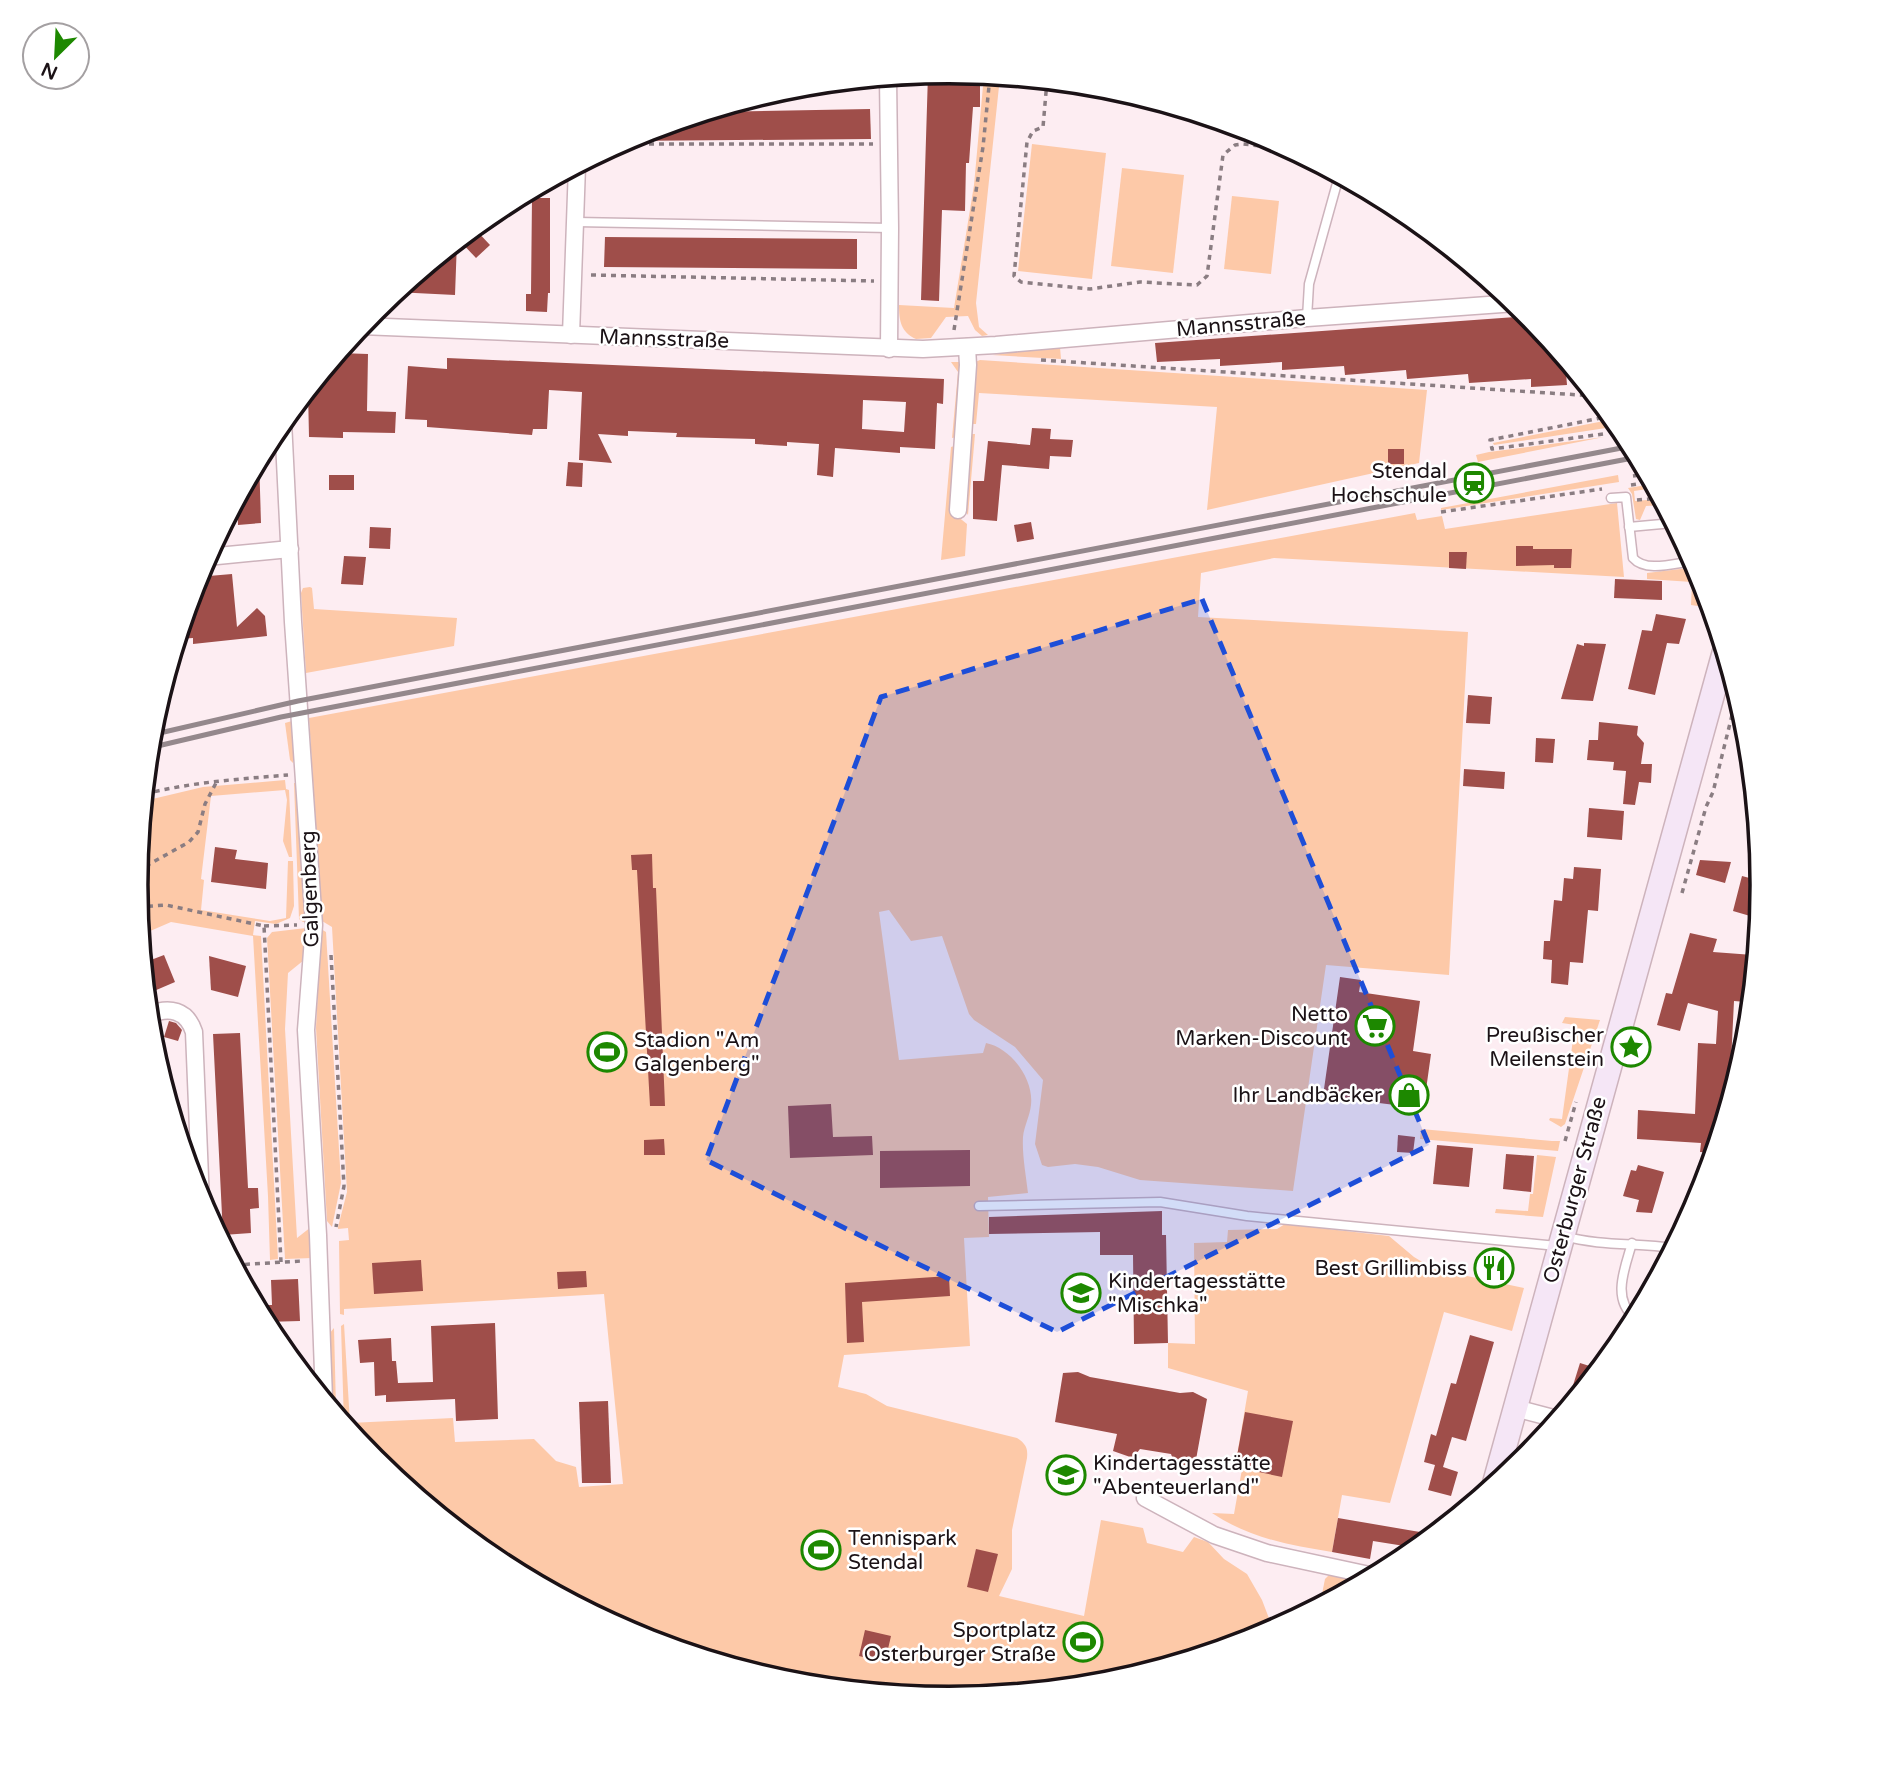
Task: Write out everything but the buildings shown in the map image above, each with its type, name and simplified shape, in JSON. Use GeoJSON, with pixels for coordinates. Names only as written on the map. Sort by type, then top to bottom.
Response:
{"type":"FeatureCollection","features":[{"type":"Feature","properties":{"kind":"street"},"geometry":{"type":"LineString","coordinates":[[888,87],[889,349]]}},
{"type":"Feature","properties":{"kind":"street"},"geometry":{"type":"LineString","coordinates":[[571,335],[577,176]]}},
{"type":"Feature","properties":{"kind":"street","name":"Mannsstraße"},"geometry":{"type":"LineString","coordinates":[[376,327],[889,349],[961,347],[1499,304]]}},
{"type":"Feature","properties":{"kind":"street"},"geometry":{"type":"LineString","coordinates":[[958,510],[968,365],[961,347]]}},
{"type":"Feature","properties":{"kind":"street","name":"Galgenberg"},"geometry":{"type":"LineString","coordinates":[[284,439],[314,925],[306,1030],[323,1384]]}},
{"type":"Feature","properties":{"kind":"street"},"geometry":{"type":"LineString","coordinates":[[219,556],[290,549]]}},
{"type":"Feature","properties":{"kind":"street","name":"Osterburger Straße"},"geometry":{"type":"LineString","coordinates":[[1499,1466],[1720,668]]}},
{"type":"Feature","properties":{"kind":"street"},"geometry":{"type":"LineString","coordinates":[[158,1012],[166,1010],[179,1012],[191,1023],[194,1032],[200,1166]]}},
{"type":"Feature","properties":{"kind":"street"},"geometry":{"type":"LineString","coordinates":[[1515,1408],[1548,1416]]}},
{"type":"Feature","properties":{"kind":"street"},"geometry":{"type":"LineString","coordinates":[[1145,1498],[1214,1535],[1267,1553],[1360,1573]]}},
{"type":"Feature","properties":{"kind":"lane"},"geometry":{"type":"LineString","coordinates":[[1307,318],[1309,284],[1337,184]]}},
{"type":"Feature","properties":{"kind":"lane"},"geometry":{"type":"LineString","coordinates":[[576,222],[890,228]]}},
{"type":"Feature","properties":{"kind":"lane"},"geometry":{"type":"LineString","coordinates":[[1611,498],[1626,497],[1633,558],[1638,564],[1647,566],[1682,562]]}},
{"type":"Feature","properties":{"kind":"lane"},"geometry":{"type":"LineString","coordinates":[[1629,527],[1663,524]]}},
{"type":"Feature","properties":{"kind":"lane"},"geometry":{"type":"LineString","coordinates":[[979,1206],[1160,1202],[1247,1216],[1663,1247]]}},
{"type":"Feature","properties":{"kind":"lane"},"geometry":{"type":"LineString","coordinates":[[1628,1310],[1621,1296],[1632,1243]]}},
{"type":"Feature","properties":{"kind":"path"},"geometry":{"type":"LineString","coordinates":[[961,347],[956,321],[983,147],[989,86]]}},
{"type":"Feature","properties":{"kind":"path"},"geometry":{"type":"LineString","coordinates":[[1046,90],[1042,127],[1033,131],[1027,142],[1014,276],[1021,282],[1090,289],[1140,282],[1197,285],[1207,276],[1223,155],[1235,145],[1257,146]]}},
{"type":"Feature","properties":{"kind":"path"},"geometry":{"type":"LineString","coordinates":[[645,144],[889,144]]}},
{"type":"Feature","properties":{"kind":"path"},"geometry":{"type":"LineString","coordinates":[[573,275],[890,282]]}},
{"type":"Feature","properties":{"kind":"path"},"geometry":{"type":"LineString","coordinates":[[1032,360],[1583,395]]}},
{"type":"Feature","properties":{"kind":"path"},"geometry":{"type":"LineString","coordinates":[[1599,418],[1490,440],[1492,449],[1603,434]]}},
{"type":"Feature","properties":{"kind":"path"},"geometry":{"type":"LineString","coordinates":[[1633,476],[1637,475]]}},
{"type":"Feature","properties":{"kind":"path"},"geometry":{"type":"LineString","coordinates":[[1625,486],[1642,483]]}},
{"type":"Feature","properties":{"kind":"path"},"geometry":{"type":"LineString","coordinates":[[1441,512],[1612,488]]}},
{"type":"Feature","properties":{"kind":"path"},"geometry":{"type":"LineString","coordinates":[[1637,500],[1650,499]]}},
{"type":"Feature","properties":{"kind":"path"},"geometry":{"type":"LineString","coordinates":[[154,792],[217,781],[304,772]]}},
{"type":"Feature","properties":{"kind":"path"},"geometry":{"type":"LineString","coordinates":[[149,864],[189,842],[198,832],[205,804],[217,781]]}},
{"type":"Feature","properties":{"kind":"path"},"geometry":{"type":"LineString","coordinates":[[149,906],[166,905],[264,926],[297,925]]}},
{"type":"Feature","properties":{"kind":"path"},"geometry":{"type":"LineString","coordinates":[[264,926],[281,1262]]}},
{"type":"Feature","properties":{"kind":"path"},"geometry":{"type":"LineString","coordinates":[[244,1264],[319,1260]]}},
{"type":"Feature","properties":{"kind":"highlighted area"},"geometry":{"type":"Polygon","coordinates":[[[1202,599],[1429,1145],[1057,1332],[706,1160],[881,697],[1202,599]]]}},
{"type":"Feature","properties":{"kind":"shaded area"},"geometry":{"type":"Polygon","coordinates":[[[983,85],[999,86],[976,303],[979,327],[988,335],[982,336],[975,330],[968,316],[946,317],[931,338],[916,339],[907,333],[902,325],[899,305],[954,308],[974,185],[983,85]]]}},
{"type":"Feature","properties":{"kind":"shaded area"},"geometry":{"type":"Polygon","coordinates":[[[1032,144],[1106,153],[1092,279],[1018,271],[1032,144]]]}},
{"type":"Feature","properties":{"kind":"shaded area"},"geometry":{"type":"Polygon","coordinates":[[[1122,168],[1184,175],[1173,273],[1111,266],[1122,168]]]}},
{"type":"Feature","properties":{"kind":"shaded area"},"geometry":{"type":"Polygon","coordinates":[[[1232,196],[1279,201],[1271,274],[1224,269],[1232,196]]]}},
{"type":"Feature","properties":{"kind":"shaded area"},"geometry":{"type":"Polygon","coordinates":[[[1060,347],[1061,359],[992,355],[1060,347]]]}},
{"type":"Feature","properties":{"kind":"shaded area"},"geometry":{"type":"Polygon","coordinates":[[[980,360],[1427,390],[1419,463],[1207,510],[1217,407],[979,393],[976,424],[972,424],[975,362],[980,360]]]}},
{"type":"Feature","properties":{"kind":"shaded area"},"geometry":{"type":"Polygon","coordinates":[[[951,362],[961,362],[956,437],[952,438],[958,372],[951,362]]]}},
{"type":"Feature","properties":{"kind":"shaded area"},"geometry":{"type":"Polygon","coordinates":[[[1602,421],[1606,428],[1494,445],[1493,443],[1602,421]]]}},
{"type":"Feature","properties":{"kind":"shaded area"},"geometry":{"type":"Polygon","coordinates":[[[971,434],[975,434],[968,515],[965,510],[971,434]]]}},
{"type":"Feature","properties":{"kind":"shaded area"},"geometry":{"type":"Polygon","coordinates":[[[1604,437],[1478,462],[1476,455],[1489,452],[1604,437]]]}},
{"type":"Feature","properties":{"kind":"shaded area"},"geometry":{"type":"Polygon","coordinates":[[[958,445],[957,516],[967,524],[965,556],[941,560],[951,447],[958,445]]]}},
{"type":"Feature","properties":{"kind":"shaded area"},"geometry":{"type":"Polygon","coordinates":[[[1618,475],[1619,482],[1441,510],[1441,508],[1618,475]]]}},
{"type":"Feature","properties":{"kind":"shaded area"},"geometry":{"type":"Polygon","coordinates":[[[1643,486],[1645,489],[1634,491],[1635,501],[1651,500],[1654,506],[1646,506],[1640,520],[1636,519],[1632,494],[1628,488],[1643,486]]]}},
{"type":"Feature","properties":{"kind":"shaded area"},"geometry":{"type":"Polygon","coordinates":[[[1617,503],[1624,577],[1274,558],[1201,573],[1198,617],[1468,632],[1449,975],[1326,965],[1293,1191],[1140,1180],[1098,1167],[1075,1164],[1048,1167],[1042,1165],[1035,1144],[1043,1080],[1015,1047],[969,1014],[942,936],[911,941],[889,910],[879,912],[899,1060],[983,1053],[986,1043],[1004,1051],[1025,1075],[1031,1095],[1023,1137],[1028,1193],[988,1197],[989,1237],[964,1238],[970,1346],[844,1355],[838,1387],[866,1394],[887,1406],[1017,1438],[1024,1444],[1027,1458],[1012,1530],[1012,1569],[999,1596],[1084,1616],[1101,1520],[1143,1528],[1147,1543],[1183,1552],[1194,1537],[1208,1542],[1224,1559],[1247,1574],[1269,1619],[1156,1659],[1054,1679],[949,1686],[844,1679],[793,1671],[742,1659],[642,1625],[548,1579],[461,1520],[421,1487],[356,1423],[453,1418],[455,1442],[534,1439],[556,1461],[576,1467],[579,1487],[623,1484],[604,1294],[344,1309],[344,1315],[340,1314],[339,1241],[349,1240],[348,1228],[338,1227],[347,1192],[332,927],[322,921],[309,718],[1415,513],[1417,520],[1442,516],[1445,529],[1617,503]]]}},
{"type":"Feature","properties":{"kind":"shaded area"},"geometry":{"type":"Polygon","coordinates":[[[1685,568],[1690,582],[1647,579],[1647,573],[1685,568]]]}},
{"type":"Feature","properties":{"kind":"shaded area"},"geometry":{"type":"Polygon","coordinates":[[[1692,586],[1699,606],[1691,605],[1692,586]]]}},
{"type":"Feature","properties":{"kind":"shaded area"},"geometry":{"type":"Polygon","coordinates":[[[310,587],[314,609],[457,618],[454,646],[306,673],[301,593],[303,588],[310,587]]]}},
{"type":"Feature","properties":{"kind":"shaded area"},"geometry":{"type":"Polygon","coordinates":[[[292,721],[295,753],[293,763],[290,760],[285,723],[292,721]]]}},
{"type":"Feature","properties":{"kind":"shaded area"},"geometry":{"type":"Polygon","coordinates":[[[285,780],[286,789],[289,790],[292,857],[289,857],[283,841],[287,800],[285,790],[211,796],[201,879],[204,880],[201,910],[270,921],[286,918],[288,861],[293,861],[294,906],[290,918],[276,924],[255,921],[253,935],[261,936],[278,1259],[270,1260],[253,936],[171,922],[150,931],[148,885],[153,799],[203,787],[285,780]]]}},
{"type":"Feature","properties":{"kind":"shaded area"},"geometry":{"type":"Polygon","coordinates":[[[294,783],[303,852],[306,922],[299,919],[294,783]]]}},
{"type":"Feature","properties":{"kind":"shaded area"},"geometry":{"type":"Polygon","coordinates":[[[306,928],[304,960],[288,973],[285,1029],[297,1238],[311,1227],[312,1258],[285,1259],[267,938],[272,932],[306,928]]]}},
{"type":"Feature","properties":{"kind":"shaded area"},"geometry":{"type":"Polygon","coordinates":[[[321,929],[326,932],[341,1183],[332,1227],[327,1221],[316,1028],[321,929]]]}},
{"type":"Feature","properties":{"kind":"shaded area"},"geometry":{"type":"Polygon","coordinates":[[[1565,1017],[1600,1020],[1565,1124],[1561,1127],[1549,1120],[1562,1119],[1575,1025],[1562,1023],[1565,1017]]]}},
{"type":"Feature","properties":{"kind":"shaded area"},"geometry":{"type":"Polygon","coordinates":[[[1421,1129],[1560,1141],[1558,1151],[1420,1139],[1421,1129]]]}},
{"type":"Feature","properties":{"kind":"shaded area"},"geometry":{"type":"Polygon","coordinates":[[[1537,1155],[1556,1157],[1543,1217],[1495,1213],[1496,1209],[1528,1211],[1530,1194],[1533,1194],[1537,1155]]]}},
{"type":"Feature","properties":{"kind":"shaded area"},"geometry":{"type":"Polygon","coordinates":[[[1285,1224],[1389,1236],[1414,1257],[1434,1269],[1524,1288],[1512,1331],[1444,1312],[1390,1503],[1342,1495],[1332,1552],[1255,1534],[1212,1513],[1234,1514],[1242,1469],[1235,1467],[1248,1391],[1168,1368],[1168,1343],[1195,1344],[1194,1243],[1227,1242],[1228,1230],[1277,1229],[1285,1224]]]}},
{"type":"Feature","properties":{"kind":"shaded area"},"geometry":{"type":"Polygon","coordinates":[[[344,1324],[350,1416],[344,1409],[341,1326],[344,1324]]]}},
{"type":"Feature","properties":{"kind":"shaded area"},"geometry":{"type":"Polygon","coordinates":[[[334,1328],[336,1399],[332,1394],[329,1334],[334,1328]]]}},
{"type":"Feature","properties":{"kind":"shaded area"},"geometry":{"type":"Polygon","coordinates":[[[1329,1575],[1350,1579],[1322,1593],[1325,1579],[1329,1575]]]}},
{"type":"Feature","properties":{"kind":"railway"},"geometry":{"type":"LineString","coordinates":[[162,732],[298,701],[1620,448]]}},
{"type":"Feature","properties":{"kind":"railway"},"geometry":{"type":"LineString","coordinates":[[160,745],[281,717],[1627,459]]}},
{"type":"Feature","properties":{"kind":"place","name":"Stendal Hochschule"},"geometry":{"type":"Point","coordinates":[1474,483]}},
{"type":"Feature","properties":{"kind":"place","name":"Netto Marken-Discount"},"geometry":{"type":"Point","coordinates":[1375,1026]}},
{"type":"Feature","properties":{"kind":"place","name":"Preußischer Meilenstein"},"geometry":{"type":"Point","coordinates":[1631,1047]}},
{"type":"Feature","properties":{"kind":"place","name":"Stadion \"Am Galgenberg\""},"geometry":{"type":"Point","coordinates":[607,1052]}},
{"type":"Feature","properties":{"kind":"place","name":"Ihr Landbäcker"},"geometry":{"type":"Point","coordinates":[1409,1095]}},
{"type":"Feature","properties":{"kind":"place","name":"Best Grillimbiss"},"geometry":{"type":"Point","coordinates":[1494,1268]}},
{"type":"Feature","properties":{"kind":"place","name":"Kindertagesstätte \"Mischka\""},"geometry":{"type":"Point","coordinates":[1081,1293]}},
{"type":"Feature","properties":{"kind":"place","name":"Kindertagesstätte \"Abenteuerland\""},"geometry":{"type":"Point","coordinates":[1066,1475]}},
{"type":"Feature","properties":{"kind":"place","name":"Tennispark Stendal"},"geometry":{"type":"Point","coordinates":[821,1550]}},
{"type":"Feature","properties":{"kind":"place","name":"Sportplatz Osterburger Straße"},"geometry":{"type":"Point","coordinates":[1083,1642]}}]}
